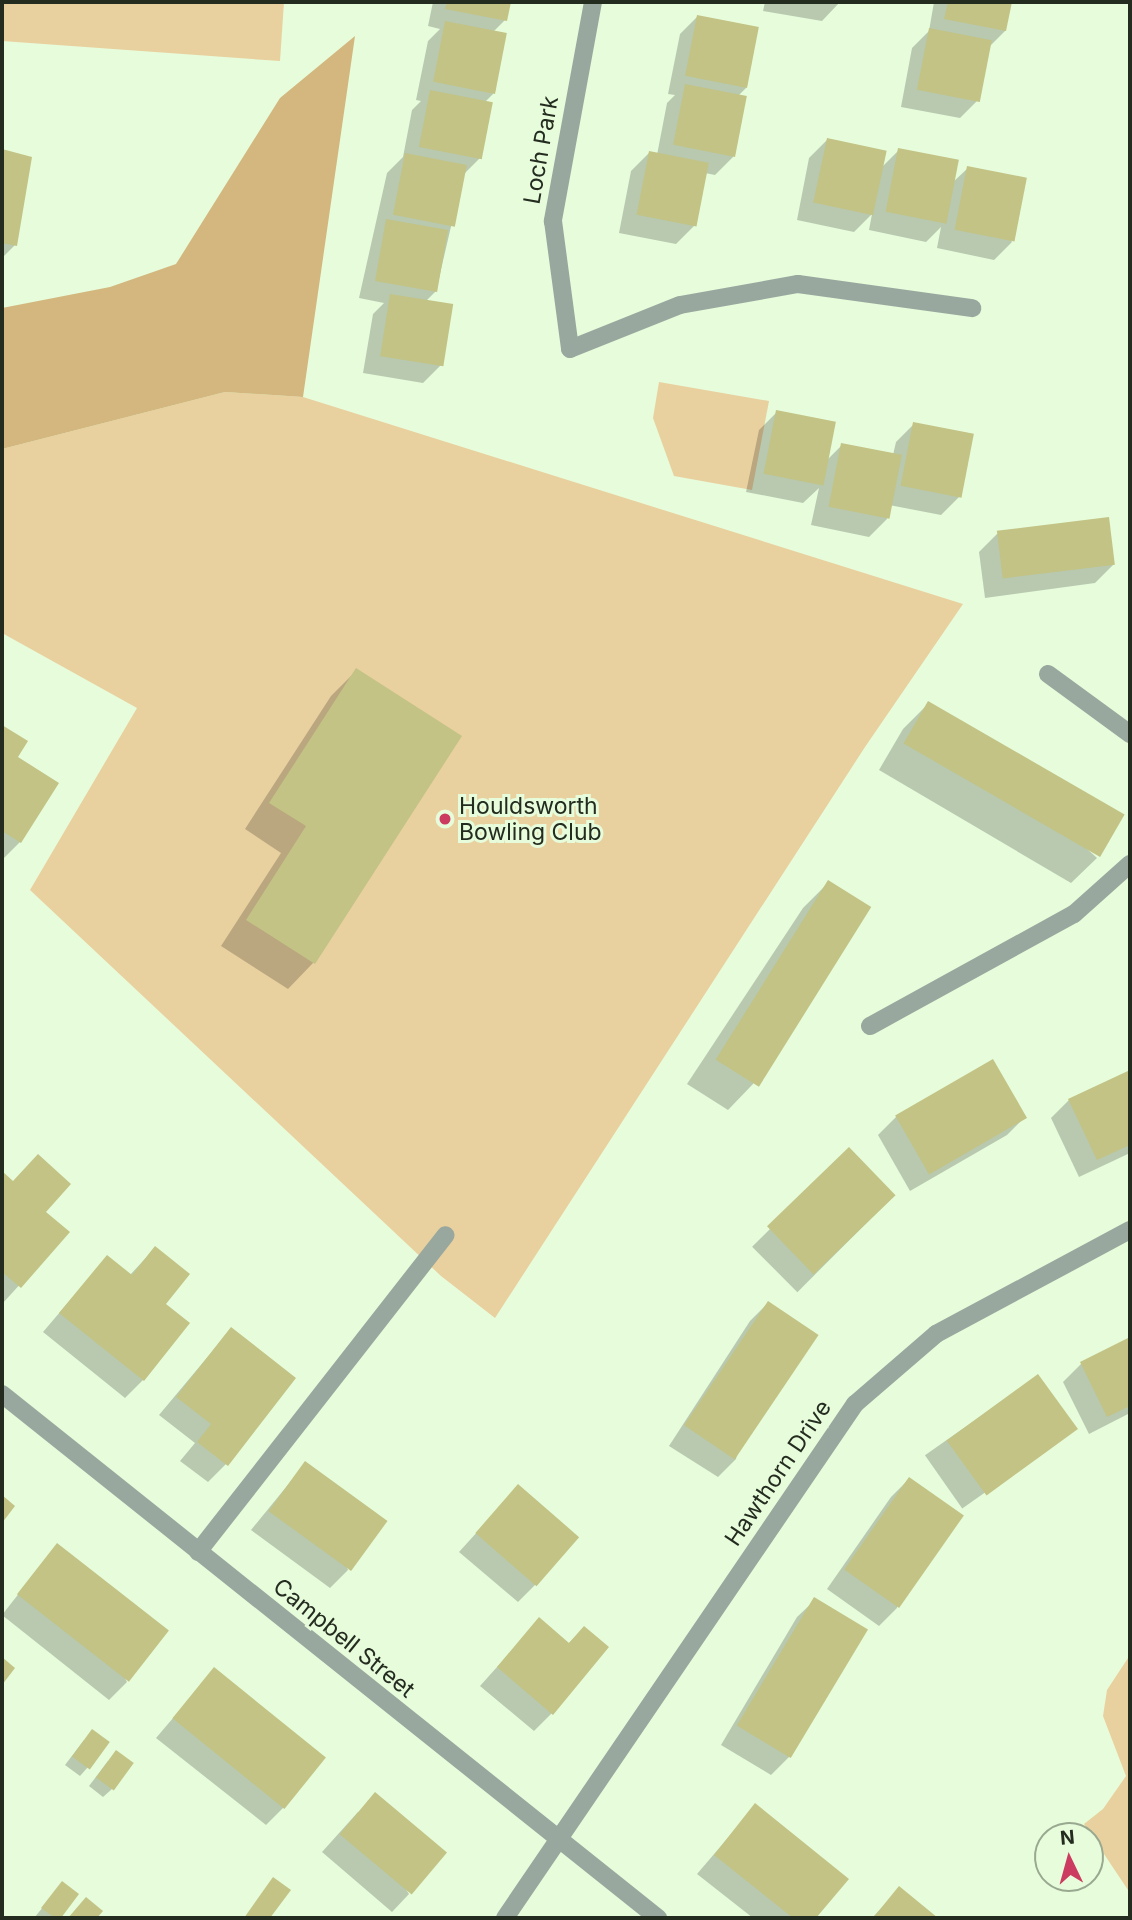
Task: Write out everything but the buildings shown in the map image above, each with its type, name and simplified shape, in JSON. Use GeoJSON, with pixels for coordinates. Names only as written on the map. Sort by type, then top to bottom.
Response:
{"type":"FeatureCollection","features":[{"type":"Feature","properties":{"kind":"street","name":"Loch Park"},"geometry":{"type":"LineString","coordinates":[[593,2],[553,220],[570,349],[680,304],[798,284],[972,308]]}},
{"type":"Feature","properties":{"kind":"street"},"geometry":{"type":"LineString","coordinates":[[1048,674],[1130,734]]}},
{"type":"Feature","properties":{"kind":"street"},"geometry":{"type":"LineString","coordinates":[[870,1026],[1074,914],[1130,864]]}},
{"type":"Feature","properties":{"kind":"street","name":"Hawthorn Drive"},"geometry":{"type":"LineString","coordinates":[[505,1918],[855,1404],[936,1334],[1130,1230]]}},
{"type":"Feature","properties":{"kind":"street"},"geometry":{"type":"LineString","coordinates":[[198,1552],[446,1236]]}},
{"type":"Feature","properties":{"kind":"street","name":"Campbell Street"},"geometry":{"type":"LineString","coordinates":[[2,1394],[658,1918]]}},
{"type":"Feature","properties":{"kind":"shaded area"},"geometry":{"type":"Polygon","coordinates":[[[2,2],[284,2],[280,61],[2,41],[2,2]]]}},
{"type":"Feature","properties":{"kind":"shaded area"},"geometry":{"type":"Polygon","coordinates":[[[355,36],[303,397],[225,392],[2,449],[2,308],[110,287],[176,264],[280,98],[355,36]]]}},
{"type":"Feature","properties":{"kind":"shaded area"},"geometry":{"type":"Polygon","coordinates":[[[659,382],[769,401],[752,490],[674,476],[653,418],[659,382]]]}},
{"type":"Feature","properties":{"kind":"shaded area","name":"Houldsworth Bowling Club"},"geometry":{"type":"Polygon","coordinates":[[[225,392],[303,397],[963,604],[865,747],[495,1318],[441,1276],[30,890],[137,708],[2,633],[2,449],[225,392]]]}},
{"type":"Feature","properties":{"kind":"shaded area"},"geometry":{"type":"Polygon","coordinates":[[[1130,1655],[1130,1893],[1104,1854],[1104,1822],[1087,1822],[1103,1809],[1126,1776],[1103,1716],[1107,1690],[1130,1655]]]}},
{"type":"Feature","properties":{"kind":"place","name":"Houldsworth Bowling Club"},"geometry":{"type":"Point","coordinates":[445,819]}}]}
